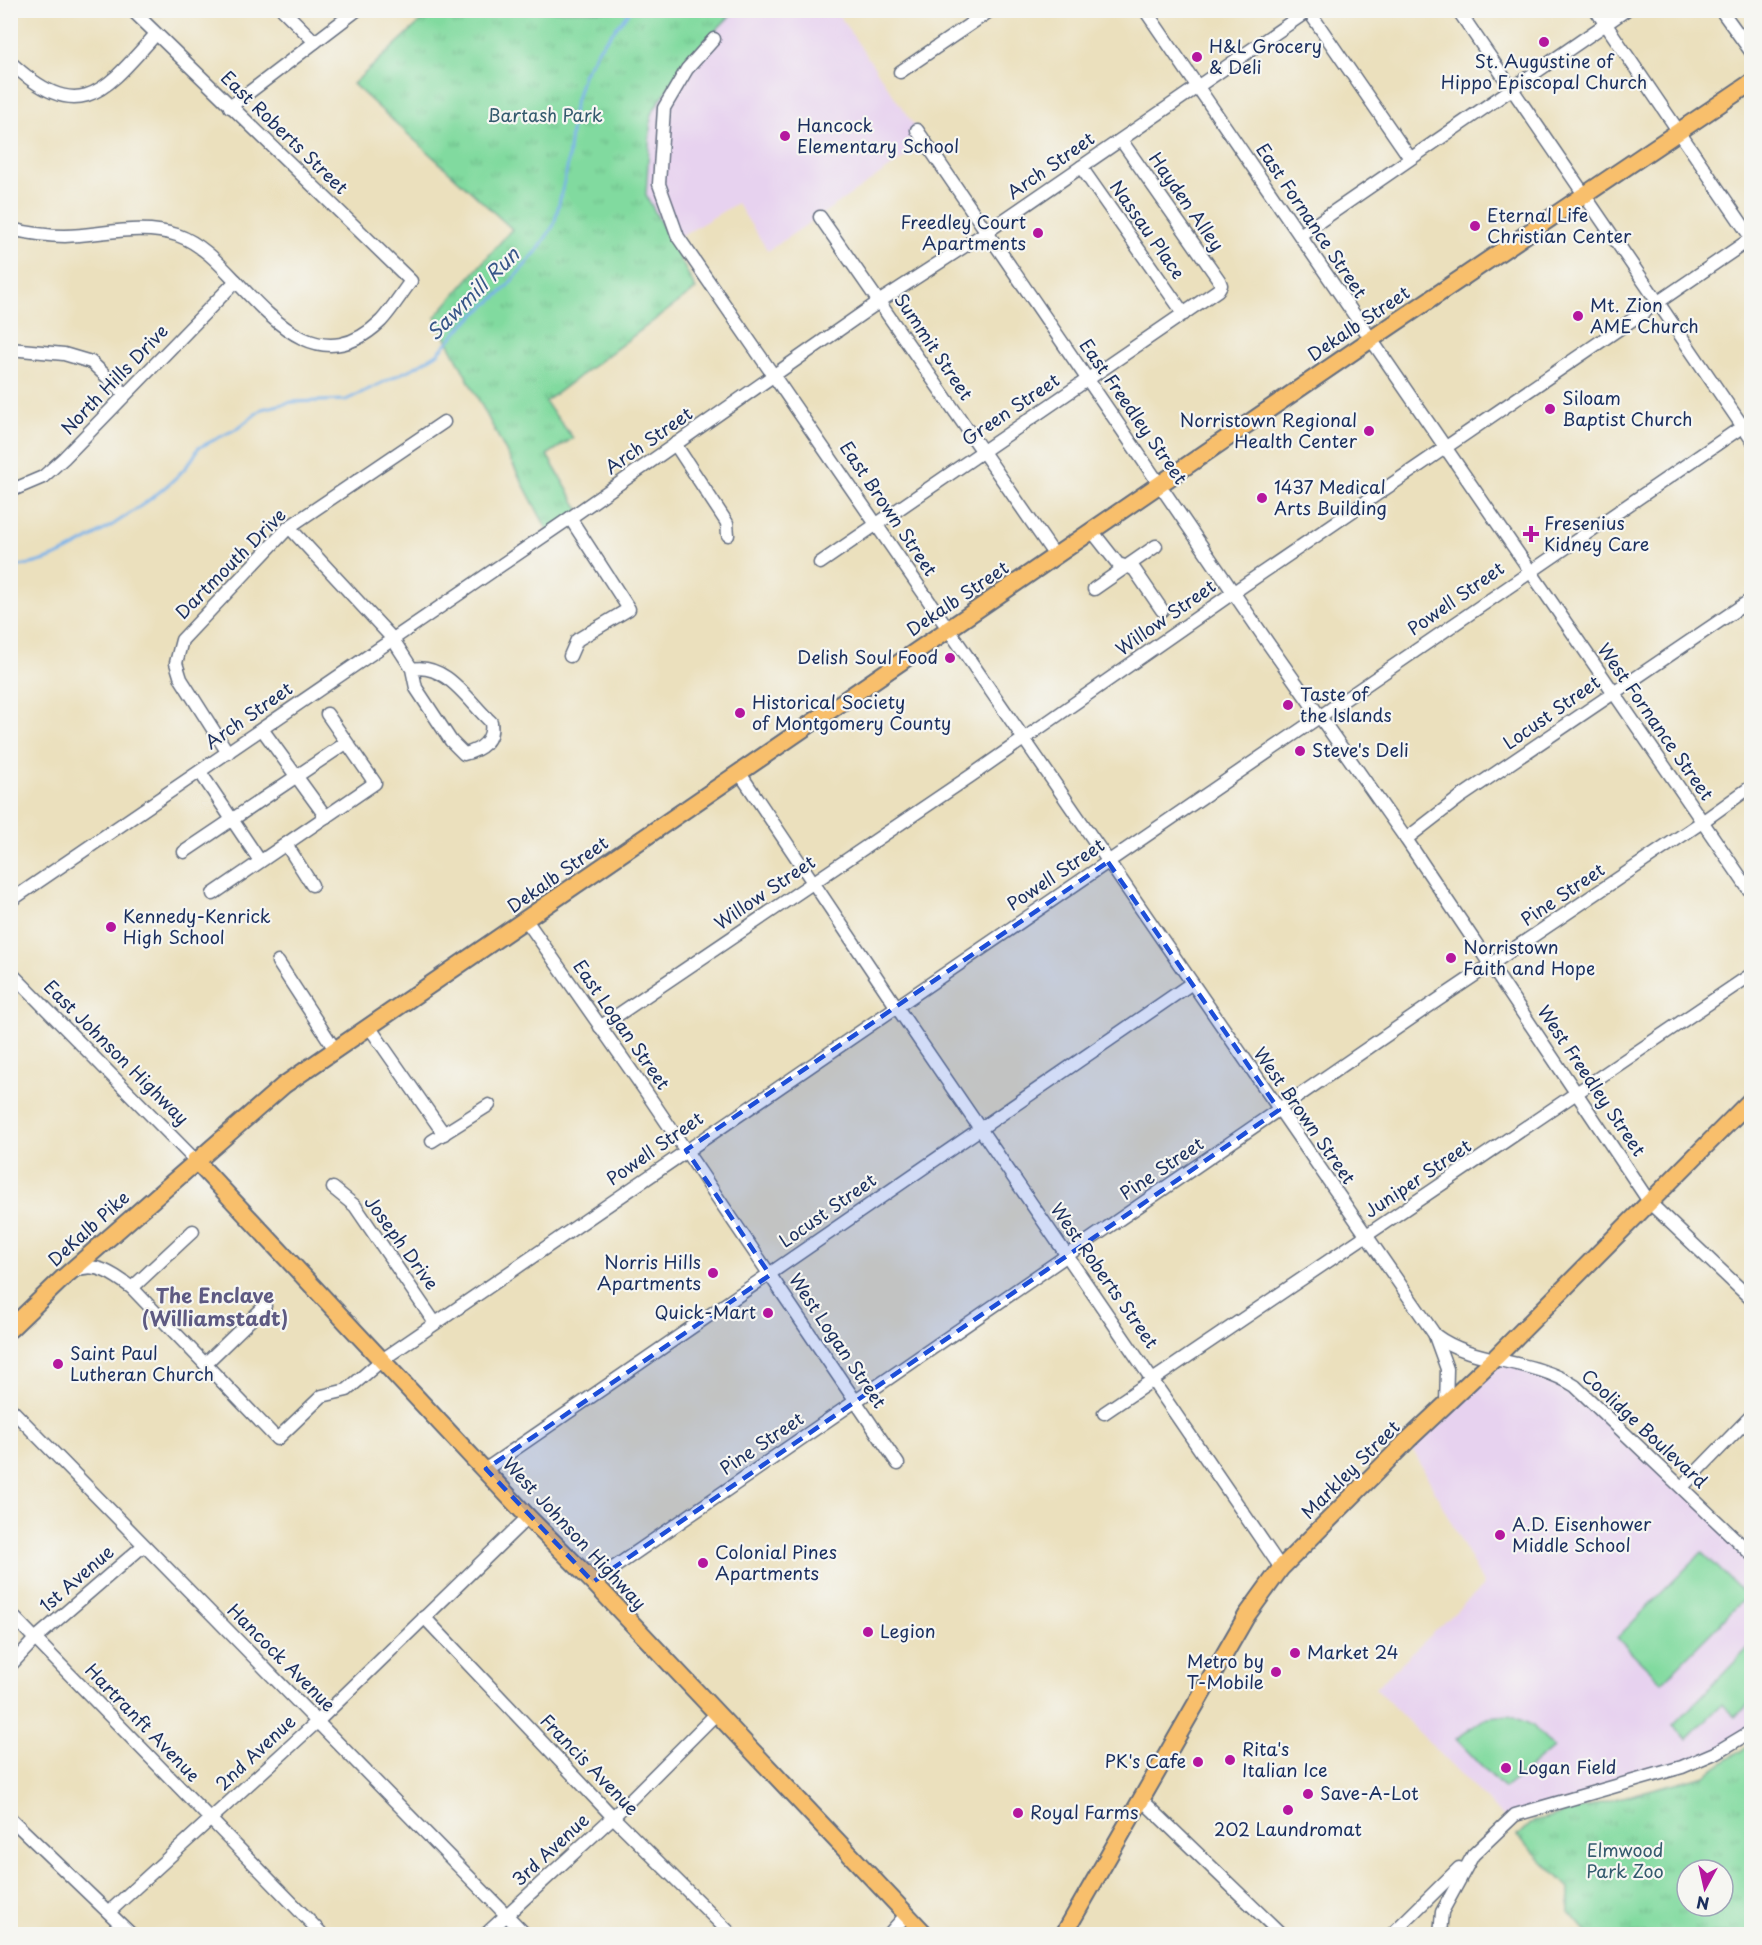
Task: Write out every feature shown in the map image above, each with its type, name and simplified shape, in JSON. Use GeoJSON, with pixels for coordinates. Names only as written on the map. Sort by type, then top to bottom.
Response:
{"type":"FeatureCollection","features":[{"type":"Feature","properties":{"kind":"highway","name":"Dekalb Street"},"geometry":{"type":"LineString","coordinates":[[195,1160],[284,1085],[1370,340],[1752,82]]}},
{"type":"Feature","properties":{"kind":"highway","name":"Markley Street"},"geometry":{"type":"LineString","coordinates":[[1064,1935],[1242,1625],[1281,1568],[1748,1108]]}},
{"type":"Feature","properties":{"kind":"highway","name":"West Johnson Highway"},"geometry":{"type":"LineString","coordinates":[[195,1160],[486,1469],[528,1517],[593,1582],[925,1935]]}},
{"type":"Feature","properties":{"kind":"highway","name":"DeKalb Pike"},"geometry":{"type":"LineString","coordinates":[[10,1329],[63,1278],[195,1160]]}},
{"type":"Feature","properties":{"kind":"street","name":"East Roberts Street"},"geometry":{"type":"LineString","coordinates":[[132,10],[411,281],[382,320],[365,333],[348,342],[327,344],[309,343],[287,332],[236,281]]}},
{"type":"Feature","properties":{"kind":"street"},"geometry":{"type":"LineString","coordinates":[[283,10],[315,42]]}},
{"type":"Feature","properties":{"kind":"street"},"geometry":{"type":"LineString","coordinates":[[230,106],[357,10]]}},
{"type":"Feature","properties":{"kind":"street"},"geometry":{"type":"LineString","coordinates":[[900,72],[991,10]]}},
{"type":"Feature","properties":{"kind":"street","name":"East Fornance Street"},"geometry":{"type":"LineString","coordinates":[[1145,10],[1529,570]]}},
{"type":"Feature","properties":{"kind":"street"},"geometry":{"type":"LineString","coordinates":[[1458,10],[1656,302],[1747,423],[1752,440]]}},
{"type":"Feature","properties":{"kind":"street"},"geometry":{"type":"LineString","coordinates":[[1596,10],[1751,238]]}},
{"type":"Feature","properties":{"kind":"street"},"geometry":{"type":"LineString","coordinates":[[1300,235],[1626,10]]}},
{"type":"Feature","properties":{"kind":"street"},"geometry":{"type":"LineString","coordinates":[[1722,10],[1752,52]]}},
{"type":"Feature","properties":{"kind":"street"},"geometry":{"type":"LineString","coordinates":[[1308,11],[1410,158]]}},
{"type":"Feature","properties":{"kind":"street","name":"Arch Street"},"geometry":{"type":"LineString","coordinates":[[10,901],[570,518],[880,301],[988,231],[1308,11]]}},
{"type":"Feature","properties":{"kind":"street"},"geometry":{"type":"LineString","coordinates":[[10,62],[34,82],[52,93],[66,97],[89,95],[115,79],[156,34]]}},
{"type":"Feature","properties":{"kind":"street","name":"East Brown Street"},"geometry":{"type":"LineString","coordinates":[[714,39],[687,69],[664,108],[658,184],[678,237],[1108,862]]}},
{"type":"Feature","properties":{"kind":"street","name":"East Freedley Street"},"geometry":{"type":"LineString","coordinates":[[917,130],[1319,716]]}},
{"type":"Feature","properties":{"kind":"street","name":"Hayden Alley"},"geometry":{"type":"LineString","coordinates":[[1121,140],[1221,285]]}},
{"type":"Feature","properties":{"kind":"street","name":"Nassau Place"},"geometry":{"type":"LineString","coordinates":[[1081,167],[1184,314]]}},
{"type":"Feature","properties":{"kind":"street","name":"Summit Street"},"geometry":{"type":"LineString","coordinates":[[820,217],[1056,557]]}},
{"type":"Feature","properties":{"kind":"street"},"geometry":{"type":"LineString","coordinates":[[10,229],[65,236],[160,230],[181,237],[201,248],[236,281]]}},
{"type":"Feature","properties":{"kind":"street","name":"Willow Street"},"geometry":{"type":"LineString","coordinates":[[600,1027],[1751,238]]}},
{"type":"Feature","properties":{"kind":"street","name":"North Hills Drive"},"geometry":{"type":"LineString","coordinates":[[10,491],[43,477],[236,281]]}},
{"type":"Feature","properties":{"kind":"street","name":"Green Street"},"geometry":{"type":"LineString","coordinates":[[820,562],[1184,314],[1221,285]]}},
{"type":"Feature","properties":{"kind":"street"},"geometry":{"type":"LineString","coordinates":[[10,349],[64,354],[91,362],[125,394]]}},
{"type":"Feature","properties":{"kind":"street","name":"Dartmouth Drive"},"geometry":{"type":"LineString","coordinates":[[228,753],[181,679],[176,655],[182,640],[289,527],[444,422]]}},
{"type":"Feature","properties":{"kind":"street","name":"Powell Street"},"geometry":{"type":"LineString","coordinates":[[205,1364],[277,1439],[322,1396],[347,1390],[382,1360],[435,1323],[1108,862],[1529,570],[1747,423]]}},
{"type":"Feature","properties":{"kind":"street"},"geometry":{"type":"LineString","coordinates":[[675,444],[727,523],[728,535]]}},
{"type":"Feature","properties":{"kind":"street"},"geometry":{"type":"LineString","coordinates":[[570,518],[629,609],[577,640],[570,656]]}},
{"type":"Feature","properties":{"kind":"street"},"geometry":{"type":"LineString","coordinates":[[289,527],[392,638],[412,669],[416,688],[451,741],[464,754],[475,752],[488,742],[493,730],[491,722],[443,674],[423,667],[412,669]]}},
{"type":"Feature","properties":{"kind":"street"},"geometry":{"type":"LineString","coordinates":[[1092,531],[1118,564],[1134,569],[1162,610]]}},
{"type":"Feature","properties":{"kind":"street"},"geometry":{"type":"LineString","coordinates":[[1094,589],[1156,546]]}},
{"type":"Feature","properties":{"kind":"street","name":"West Fornance Street"},"geometry":{"type":"LineString","coordinates":[[1529,570],[1752,894]]}},
{"type":"Feature","properties":{"kind":"street","name":"Locust Street"},"geometry":{"type":"LineString","coordinates":[[1406,839],[1459,798],[1752,599]]}},
{"type":"Feature","properties":{"kind":"street"},"geometry":{"type":"LineString","coordinates":[[213,894],[375,783],[327,714]]}},
{"type":"Feature","properties":{"kind":"street","name":"West Freedley Street"},"geometry":{"type":"LineString","coordinates":[[1319,716],[1406,839],[1578,1092],[1650,1203],[1752,1300]]}},
{"type":"Feature","properties":{"kind":"street"},"geometry":{"type":"LineString","coordinates":[[262,729],[326,817]]}},
{"type":"Feature","properties":{"kind":"street"},"geometry":{"type":"LineString","coordinates":[[184,852],[346,743]]}},
{"type":"Feature","properties":{"kind":"street"},"geometry":{"type":"LineString","coordinates":[[200,772],[261,861]]}},
{"type":"Feature","properties":{"kind":"street"},"geometry":{"type":"LineString","coordinates":[[739,772],[896,1006]]}},
{"type":"Feature","properties":{"kind":"street","name":"Pine Street"},"geometry":{"type":"LineString","coordinates":[[593,1582],[1752,786]]}},
{"type":"Feature","properties":{"kind":"street"},"geometry":{"type":"LineString","coordinates":[[286,844],[312,885]]}},
{"type":"Feature","properties":{"kind":"street","name":"West Brown Street"},"geometry":{"type":"LineString","coordinates":[[1108,862],[1435,1335],[1452,1348],[1496,1357]]}},
{"type":"Feature","properties":{"kind":"street","name":"East Logan Street"},"geometry":{"type":"LineString","coordinates":[[526,920],[686,1150]]}},
{"type":"Feature","properties":{"kind":"street"},"geometry":{"type":"LineString","coordinates":[[278,962],[336,1051]]}},
{"type":"Feature","properties":{"kind":"street","name":"East Johnson Highway"},"geometry":{"type":"LineString","coordinates":[[10,972],[195,1160]]}},
{"type":"Feature","properties":{"kind":"street","name":"Juniper Street"},"geometry":{"type":"LineString","coordinates":[[1104,1413],[1752,974]]}},
{"type":"Feature","properties":{"kind":"street","name":"Locust Street"},"geometry":{"type":"LineString","coordinates":[[486,1469],[1192,983]]}},
{"type":"Feature","properties":{"kind":"street","name":"West Roberts Street"},"geometry":{"type":"LineString","coordinates":[[896,1006],[1281,1568]]}},
{"type":"Feature","properties":{"kind":"street"},"geometry":{"type":"LineString","coordinates":[[370,1028],[444,1134]]}},
{"type":"Feature","properties":{"kind":"street"},"geometry":{"type":"LineString","coordinates":[[432,1141],[489,1105]]}},
{"type":"Feature","properties":{"kind":"street","name":"West Logan Street"},"geometry":{"type":"LineString","coordinates":[[686,1150],[898,1464]]}},
{"type":"Feature","properties":{"kind":"street","name":"Joseph Drive"},"geometry":{"type":"LineString","coordinates":[[333,1188],[355,1206],[435,1323]]}},
{"type":"Feature","properties":{"kind":"street"},"geometry":{"type":"LineString","coordinates":[[132,1288],[193,1231]]}},
{"type":"Feature","properties":{"kind":"street"},"geometry":{"type":"LineString","coordinates":[[63,1278],[83,1266],[116,1276],[132,1288],[205,1364],[265,1306]]}},
{"type":"Feature","properties":{"kind":"street"},"geometry":{"type":"LineString","coordinates":[[1435,1335],[1447,1369],[1446,1405]]}},
{"type":"Feature","properties":{"kind":"street","name":"Coolidge Boulevard"},"geometry":{"type":"LineString","coordinates":[[1496,1357],[1558,1375],[1575,1386],[1752,1555]]}},
{"type":"Feature","properties":{"kind":"street","name":"Hancock Avenue"},"geometry":{"type":"LineString","coordinates":[[10,1408],[143,1546],[319,1720],[525,1935]]}},
{"type":"Feature","properties":{"kind":"street"},"geometry":{"type":"LineString","coordinates":[[1682,1487],[1752,1415]]}},
{"type":"Feature","properties":{"kind":"street","name":"2nd Avenue"},"geometry":{"type":"LineString","coordinates":[[109,1912],[319,1720],[528,1517]]}},
{"type":"Feature","properties":{"kind":"street","name":"1st Avenue"},"geometry":{"type":"LineString","coordinates":[[10,1666],[35,1639],[143,1546]]}},
{"type":"Feature","properties":{"kind":"street","name":"Hartranft Avenue"},"geometry":{"type":"LineString","coordinates":[[10,1613],[322,1935]]}},
{"type":"Feature","properties":{"kind":"street","name":"Francis Avenue"},"geometry":{"type":"LineString","coordinates":[[424,1617],[613,1817],[731,1935]]}},
{"type":"Feature","properties":{"kind":"street","name":"3rd Avenue"},"geometry":{"type":"LineString","coordinates":[[486,1935],[613,1817],[716,1714]]}},
{"type":"Feature","properties":{"kind":"street"},"geometry":{"type":"LineString","coordinates":[[1392,1935],[1515,1815],[1682,1767],[1716,1752],[1752,1731]]}},
{"type":"Feature","properties":{"kind":"street"},"geometry":{"type":"LineString","coordinates":[[1141,1799],[1281,1935]]}},
{"type":"Feature","properties":{"kind":"street"},"geometry":{"type":"LineString","coordinates":[[10,1818],[131,1935]]}},
{"type":"Feature","properties":{"kind":"street"},"geometry":{"type":"LineString","coordinates":[[1440,1935],[1443,1912],[1451,1892],[1473,1855]]}},
{"type":"Feature","properties":{"kind":"street"},"geometry":{"type":"LineString","coordinates":[[890,1935],[906,1915]]}},
{"type":"Feature","properties":{"kind":"highlighted area"},"geometry":{"type":"Polygon","coordinates":[[[1108,862],[1279,1110],[593,1582],[486,1469],[770,1275],[686,1150],[1108,862]]]}},
{"type":"Feature","properties":{"kind":"shaded area","name":"Hancock Elementary School"},"geometry":{"type":"Polygon","coordinates":[[[735,11],[836,11],[926,143],[768,251],[737,203],[670,243],[646,195],[651,114],[688,58],[735,11]]]}},
{"type":"Feature","properties":{"kind":"shaded area"},"geometry":{"type":"Polygon","coordinates":[[[1496,1357],[1558,1375],[1751,1555],[1751,1731],[1717,1752],[1508,1822],[1375,1688],[1484,1585],[1408,1440],[1496,1357]]]}},
{"type":"Feature","properties":{"kind":"green space","name":"Bartash Park"},"geometry":{"type":"Polygon","coordinates":[[[432,11],[735,11],[688,58],[651,114],[646,195],[696,289],[545,402],[573,438],[547,455],[580,511],[549,533],[435,317],[512,229],[353,84],[432,11]]]}},
{"type":"Feature","properties":{"kind":"green space"},"geometry":{"type":"Polygon","coordinates":[[[1702,1552],[1747,1596],[1662,1682],[1617,1638],[1702,1552]]]}},
{"type":"Feature","properties":{"kind":"green space"},"geometry":{"type":"Polygon","coordinates":[[[1751,1645],[1751,1702],[1736,1717],[1722,1704],[1687,1739],[1673,1726],[1751,1645]]]}},
{"type":"Feature","properties":{"kind":"green space","name":"Logan Field"},"geometry":{"type":"Polygon","coordinates":[[[1510,1715],[1532,1725],[1553,1748],[1504,1789],[1456,1739],[1487,1717],[1510,1715]]]}},
{"type":"Feature","properties":{"kind":"green space","name":"Elmwood Park Zoo"},"geometry":{"type":"Polygon","coordinates":[[[1751,1744],[1751,1934],[1588,1934],[1569,1912],[1569,1888],[1518,1836],[1534,1821],[1705,1775],[1751,1744]]]}},
{"type":"Feature","properties":{"kind":"waterway","name":"Sawmill Run"},"geometry":{"type":"LineString","coordinates":[[10,567],[22,566],[56,556],[113,525],[157,494],[175,478],[190,462],[198,448],[238,428],[262,409],[292,402],[346,400],[437,354],[463,325],[503,291],[537,251],[554,225],[567,169],[574,106],[583,75],[600,47],[631,10]]}},
{"type":"Feature","properties":{"kind":"place","name":"St. Augustine of Hippo Episcopal Church"},"geometry":{"type":"Point","coordinates":[1544,42]}},
{"type":"Feature","properties":{"kind":"place","name":"H&L Grocery & Deli"},"geometry":{"type":"Point","coordinates":[1197,57]}},
{"type":"Feature","properties":{"kind":"place","name":"Hancock Elementary School"},"geometry":{"type":"Point","coordinates":[785,136]}},
{"type":"Feature","properties":{"kind":"place","name":"Eternal Life Christian Center"},"geometry":{"type":"Point","coordinates":[1475,226]}},
{"type":"Feature","properties":{"kind":"place","name":"Freedley Court Apartments"},"geometry":{"type":"Point","coordinates":[1038,233]}},
{"type":"Feature","properties":{"kind":"place","name":"Mt. Zion AME Church"},"geometry":{"type":"Point","coordinates":[1578,316]}},
{"type":"Feature","properties":{"kind":"place","name":"Siloam Baptist Church"},"geometry":{"type":"Point","coordinates":[1550,409]}},
{"type":"Feature","properties":{"kind":"place","name":"Norristown Regional Health Center"},"geometry":{"type":"Point","coordinates":[1369,431]}},
{"type":"Feature","properties":{"kind":"place","name":"1437 Medical Arts Building"},"geometry":{"type":"Point","coordinates":[1262,498]}},
{"type":"Feature","properties":{"kind":"place","name":"Fresenius Kidney Care"},"geometry":{"type":"Point","coordinates":[1531,534]}},
{"type":"Feature","properties":{"kind":"place","name":"Delish Soul Food"},"geometry":{"type":"Point","coordinates":[950,658]}},
{"type":"Feature","properties":{"kind":"place","name":"Taste of the Islands"},"geometry":{"type":"Point","coordinates":[1288,705]}},
{"type":"Feature","properties":{"kind":"place","name":"Historical Society of Montgomery County"},"geometry":{"type":"Point","coordinates":[740,713]}},
{"type":"Feature","properties":{"kind":"place","name":"Steve's Deli"},"geometry":{"type":"Point","coordinates":[1300,751]}},
{"type":"Feature","properties":{"kind":"place","name":"Kennedy-Kenrick High School"},"geometry":{"type":"Point","coordinates":[111,927]}},
{"type":"Feature","properties":{"kind":"place","name":"Norristown Faith and Hope"},"geometry":{"type":"Point","coordinates":[1451,958]}},
{"type":"Feature","properties":{"kind":"place","name":"Norris Hills Apartments"},"geometry":{"type":"Point","coordinates":[713,1273]}},
{"type":"Feature","properties":{"kind":"place","name":"Quick-Mart"},"geometry":{"type":"Point","coordinates":[768,1313]}},
{"type":"Feature","properties":{"kind":"place","name":"Saint Paul Lutheran Church"},"geometry":{"type":"Point","coordinates":[58,1364]}},
{"type":"Feature","properties":{"kind":"place","name":"A.D. Eisenhower Middle School"},"geometry":{"type":"Point","coordinates":[1500,1535]}},
{"type":"Feature","properties":{"kind":"place","name":"Colonial Pines Apartments"},"geometry":{"type":"Point","coordinates":[703,1563]}},
{"type":"Feature","properties":{"kind":"place","name":"Legion"},"geometry":{"type":"Point","coordinates":[868,1632]}},
{"type":"Feature","properties":{"kind":"place","name":"Market 24"},"geometry":{"type":"Point","coordinates":[1295,1653]}},
{"type":"Feature","properties":{"kind":"place","name":"Metro by T-Mobile"},"geometry":{"type":"Point","coordinates":[1276,1672]}},
{"type":"Feature","properties":{"kind":"place","name":"Rita's Italian Ice"},"geometry":{"type":"Point","coordinates":[1230,1760]}},
{"type":"Feature","properties":{"kind":"place","name":"PK's Cafe"},"geometry":{"type":"Point","coordinates":[1198,1762]}},
{"type":"Feature","properties":{"kind":"place","name":"Logan Field"},"geometry":{"type":"Point","coordinates":[1506,1768]}},
{"type":"Feature","properties":{"kind":"place","name":"Save-A-Lot"},"geometry":{"type":"Point","coordinates":[1308,1794]}},
{"type":"Feature","properties":{"kind":"place","name":"202 Laundromat"},"geometry":{"type":"Point","coordinates":[1288,1810]}},
{"type":"Feature","properties":{"kind":"place","name":"Royal Farms"},"geometry":{"type":"Point","coordinates":[1018,1813]}},
{"type":"Feature","properties":{"kind":"district","name":"The Enclave (Williamstadt)"},"geometry":{"type":"Point","coordinates":[215,1308]}}]}
